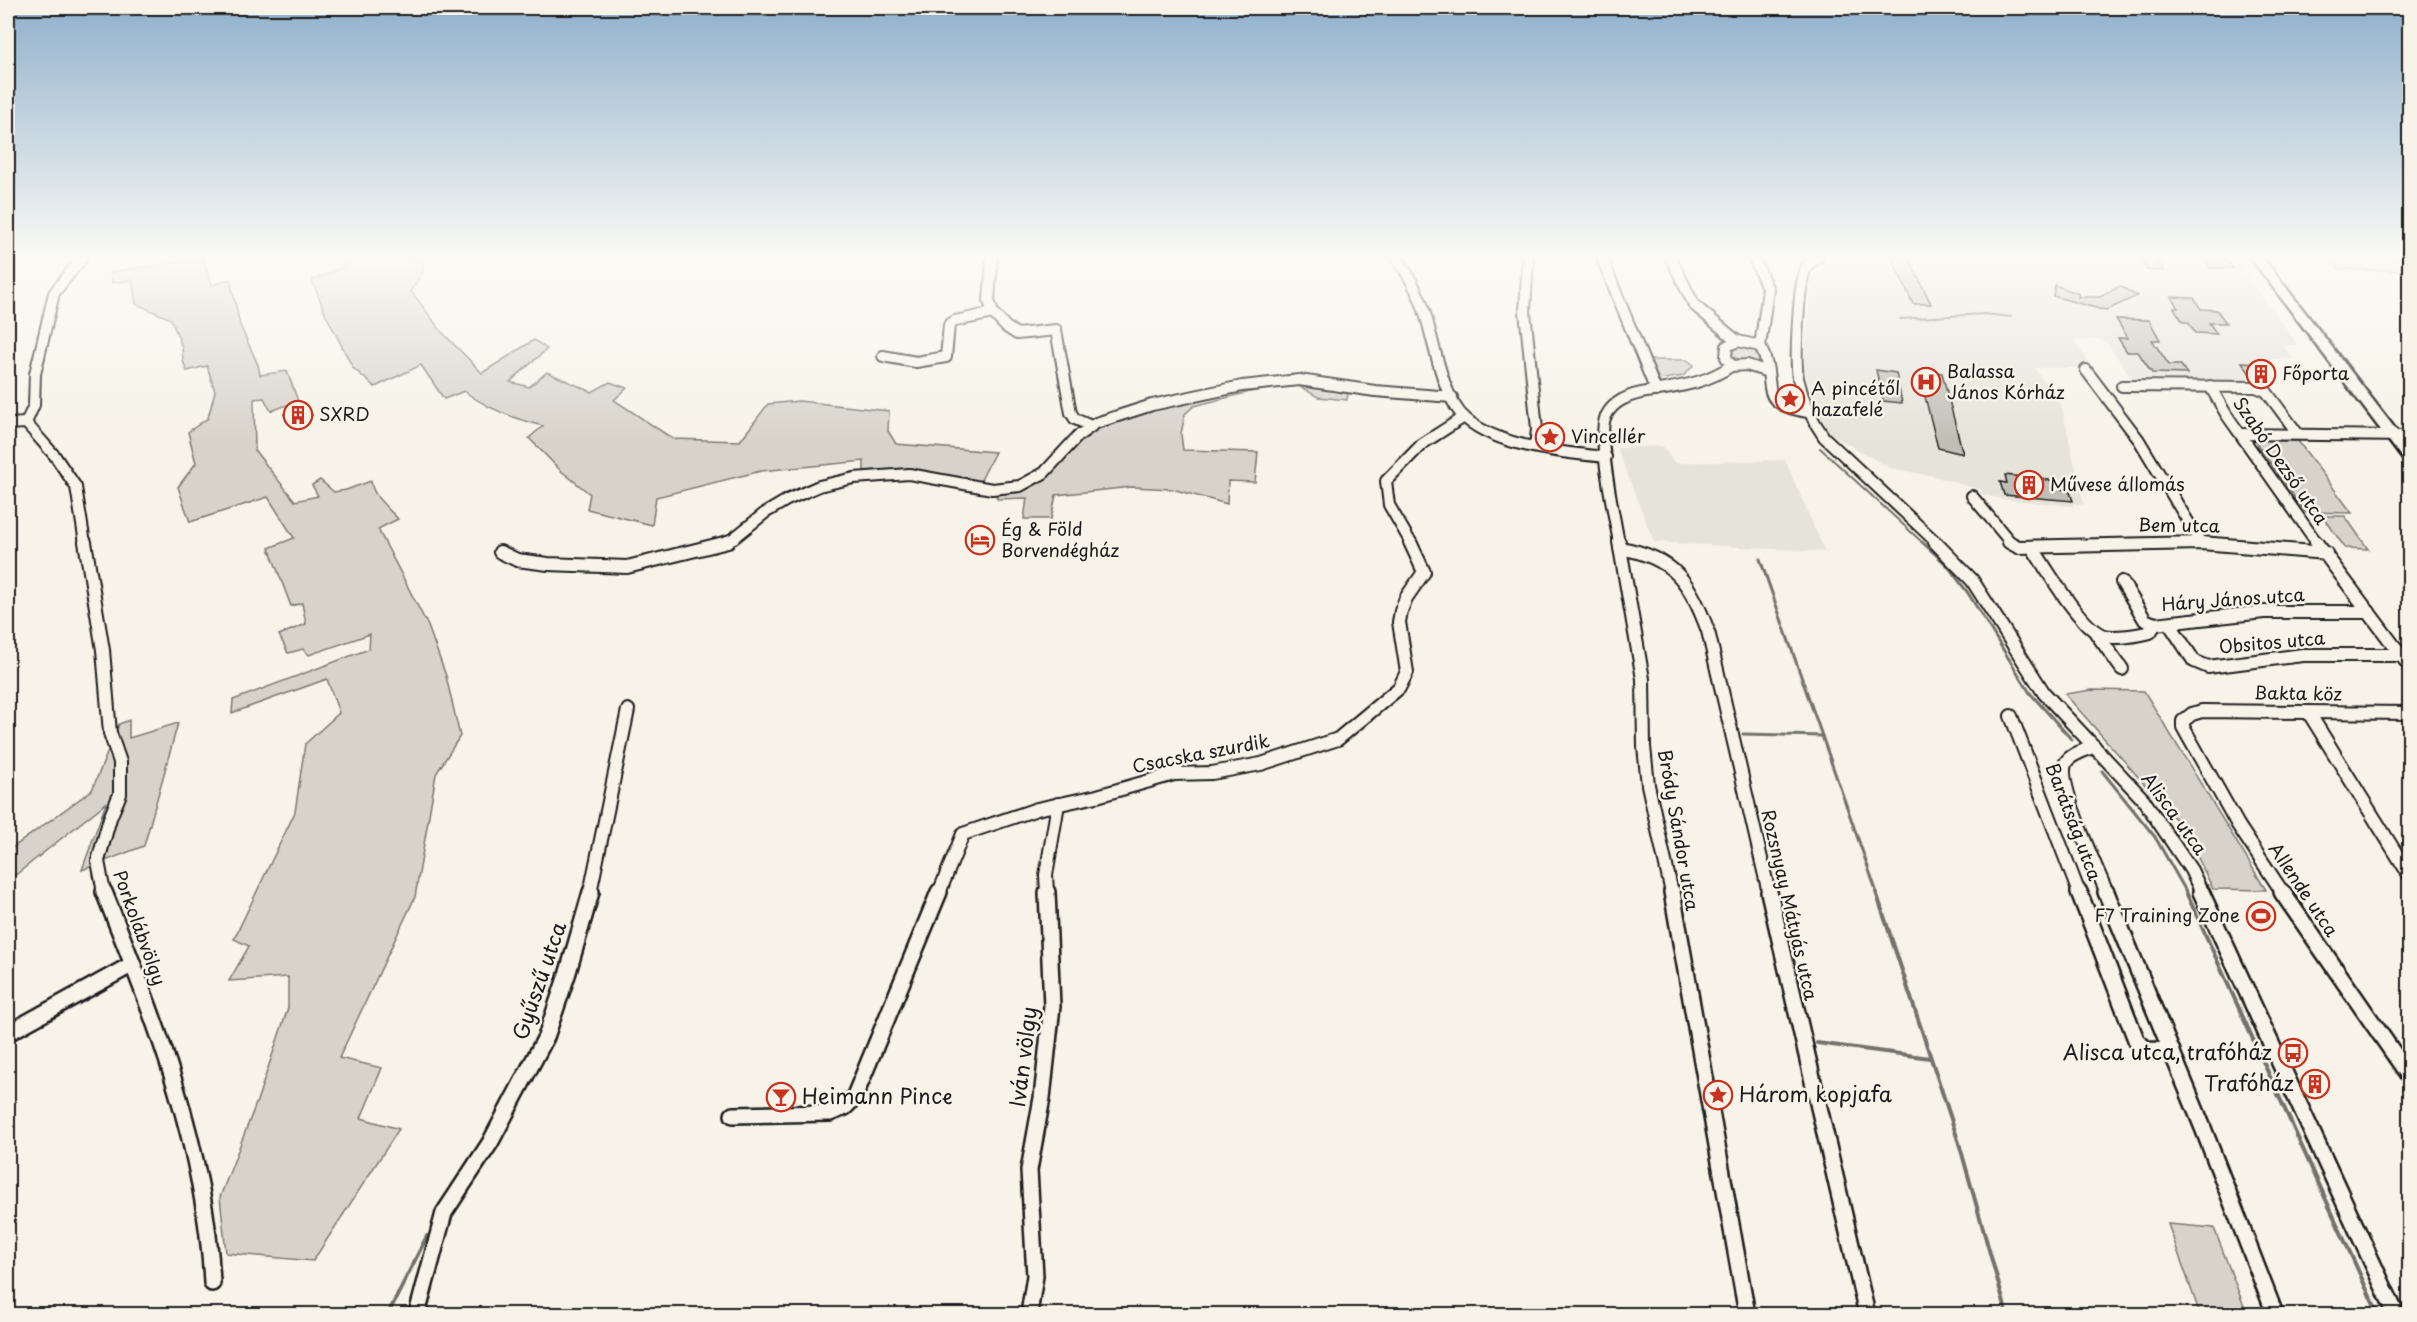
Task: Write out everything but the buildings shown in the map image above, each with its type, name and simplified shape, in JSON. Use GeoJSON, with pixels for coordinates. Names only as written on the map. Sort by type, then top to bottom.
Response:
{"type":"FeatureCollection","features":[{"type":"Feature","properties":{"kind":"street"},"geometry":{"type":"LineString","coordinates":[[8,424],[26,423],[34,405],[35,374],[48,320]]}},
{"type":"Feature","properties":{"kind":"street"},"geometry":{"type":"LineString","coordinates":[[883,356],[916,362],[946,357],[950,326],[955,321],[961,320]]}},
{"type":"Feature","properties":{"kind":"street"},"geometry":{"type":"LineString","coordinates":[[999,320],[1010,332],[1017,334],[1056,330],[1071,413],[1075,419],[1089,425]]}},
{"type":"Feature","properties":{"kind":"street"},"geometry":{"type":"LineString","coordinates":[[1427,320],[1452,397],[1464,417],[1505,437],[1535,446],[1560,453],[1606,457]]}},
{"type":"Feature","properties":{"kind":"street"},"geometry":{"type":"LineString","coordinates":[[1526,320],[1537,429],[1535,446]]}},
{"type":"Feature","properties":{"kind":"street"},"geometry":{"type":"LineString","coordinates":[[1627,320],[1656,391]]}},
{"type":"Feature","properties":{"kind":"street"},"geometry":{"type":"LineString","coordinates":[[1712,320],[1736,340]]}},
{"type":"Feature","properties":{"kind":"street"},"geometry":{"type":"LineString","coordinates":[[1760,346],[1764,320]]}},
{"type":"Feature","properties":{"kind":"street","name":"Alisca utca"},"geometry":{"type":"LineString","coordinates":[[1799,320],[1796,360],[1798,377],[1808,404],[1808,412],[1824,437],[1918,524],[1972,580],[2044,693],[2143,799],[2191,870],[2396,1314]]}},
{"type":"Feature","properties":{"kind":"street"},"geometry":{"type":"LineString","coordinates":[[2304,320],[2409,459]]}},
{"type":"Feature","properties":{"kind":"street"},"geometry":{"type":"LineString","coordinates":[[1768,372],[1748,365],[1731,366],[1725,359],[1727,344],[1736,340],[1752,342],[1760,346],[1766,355],[1768,372],[1769,393],[1774,403],[1787,409],[1808,412]]}},
{"type":"Feature","properties":{"kind":"street","name":"Bródy Sándor utca"},"geometry":{"type":"LineString","coordinates":[[1731,366],[1700,383],[1630,396],[1618,402],[1606,414],[1603,432],[1643,679],[1644,747],[1648,785],[1668,871],[1747,1314]]}},
{"type":"Feature","properties":{"kind":"street"},"geometry":{"type":"LineString","coordinates":[[2086,370],[2139,440],[2201,543]]}},
{"type":"Feature","properties":{"kind":"street"},"geometry":{"type":"LineString","coordinates":[[500,552],[517,560],[538,563],[627,567],[728,542],[748,530],[764,513],[801,492],[858,476],[911,474],[986,488],[1020,486],[1036,479],[1051,468],[1089,425],[1123,412],[1267,381],[1330,383],[1374,391],[1452,397]]}},
{"type":"Feature","properties":{"kind":"street"},"geometry":{"type":"LineString","coordinates":[[2122,386],[2256,387],[2266,391],[2298,434]]}},
{"type":"Feature","properties":{"kind":"street","name":"Szabó Dezső utca"},"geometry":{"type":"LineString","coordinates":[[2210,386],[2226,414],[2287,502],[2409,666]]}},
{"type":"Feature","properties":{"kind":"street","name":"Csacska szurdik"},"geometry":{"type":"LineString","coordinates":[[1058,804],[1097,796],[1174,774],[1212,773],[1261,764],[1338,739],[1385,702],[1399,688],[1407,672],[1399,622],[1406,598],[1424,573],[1422,560],[1387,502],[1386,480],[1396,467],[1440,430],[1464,417]]}},
{"type":"Feature","properties":{"kind":"street","name":"Porkolábvölgy"},"geometry":{"type":"LineString","coordinates":[[26,423],[55,456],[76,487],[102,650],[110,733],[120,762],[122,782],[98,861],[99,874],[101,885],[128,950],[131,965],[143,990],[195,1155],[212,1283]]}},
{"type":"Feature","properties":{"kind":"street"},"geometry":{"type":"LineString","coordinates":[[2242,434],[2409,436]]}},
{"type":"Feature","properties":{"kind":"street","name":"Bem utca"},"geometry":{"type":"LineString","coordinates":[[1972,496],[2009,542],[2018,547],[2201,543],[2325,553]]}},
{"type":"Feature","properties":{"kind":"street"},"geometry":{"type":"LineString","coordinates":[[2032,547],[2083,622],[2094,630],[2104,636],[2140,635],[2150,632],[2155,624]]}},
{"type":"Feature","properties":{"kind":"street","name":"Rozsnyay Mátyás utca"},"geometry":{"type":"LineString","coordinates":[[1620,548],[1634,549],[1666,562],[1686,582],[1697,599],[1867,1314]]}},
{"type":"Feature","properties":{"kind":"street","name":"Háry János utca"},"geometry":{"type":"LineString","coordinates":[[2122,582],[2145,620],[2155,624],[2264,612],[2369,612]]}},
{"type":"Feature","properties":{"kind":"street","name":"Obsitos utca"},"geometry":{"type":"LineString","coordinates":[[2169,623],[2194,661],[2208,667],[2303,655],[2401,655]]}},
{"type":"Feature","properties":{"kind":"street"},"geometry":{"type":"LineString","coordinates":[[2094,630],[2122,669]]}},
{"type":"Feature","properties":{"kind":"street","name":"Gyűszű utca"},"geometry":{"type":"LineString","coordinates":[[417,1314],[444,1214],[490,1143],[550,1026],[591,891],[628,710]]}},
{"type":"Feature","properties":{"kind":"street","name":"Bakta köz"},"geometry":{"type":"LineString","coordinates":[[2187,717],[2202,711],[2409,713]]}},
{"type":"Feature","properties":{"kind":"street"},"geometry":{"type":"LineString","coordinates":[[2309,713],[2409,876]]}},
{"type":"Feature","properties":{"kind":"street","name":"Barátság utca"},"geometry":{"type":"LineString","coordinates":[[2011,716],[2137,1042],[2148,1050],[2172,1051]]}},
{"type":"Feature","properties":{"kind":"street","name":"Allende utca"},"geometry":{"type":"LineString","coordinates":[[2187,717],[2183,721],[2185,733],[2238,825],[2332,967],[2409,1077]]}},
{"type":"Feature","properties":{"kind":"street","name":"Barátság utca"},"geometry":{"type":"LineString","coordinates":[[2094,746],[2071,757],[2064,766],[2062,776],[2074,812],[2172,1051],[2275,1314]]}},
{"type":"Feature","properties":{"kind":"street"},"geometry":{"type":"LineString","coordinates":[[733,1115],[830,1113],[845,1107],[854,1098],[862,1082],[963,834],[1058,804]]}},
{"type":"Feature","properties":{"kind":"street","name":"Iván völgy"},"geometry":{"type":"LineString","coordinates":[[1029,1314],[1035,1276],[1029,1170],[1042,1098],[1052,1006],[1046,875],[1058,804]]}},
{"type":"Feature","properties":{"kind":"street"},"geometry":{"type":"LineString","coordinates":[[8,1033],[131,965]]}},
{"type":"Feature","properties":{"kind":"shaded area"},"geometry":{"type":"Polygon","coordinates":[[[171,320],[239,320],[260,375],[287,371],[298,401],[271,411],[264,398],[254,399],[255,451],[295,501],[318,496],[312,485],[320,480],[334,492],[371,481],[374,492],[398,519],[378,529],[428,626],[446,676],[460,736],[436,774],[415,897],[339,1058],[382,1068],[361,1118],[399,1129],[313,1261],[226,1253],[220,1197],[257,1101],[288,1008],[288,977],[229,981],[249,946],[234,939],[295,812],[305,744],[339,713],[327,679],[232,713],[233,700],[369,649],[370,634],[309,655],[303,649],[288,653],[279,635],[306,624],[302,603],[291,606],[269,548],[294,538],[268,497],[190,522],[178,487],[196,463],[188,432],[208,418],[215,391],[207,366],[187,371],[183,361],[182,347],[171,320]]]}},
{"type":"Feature","properties":{"kind":"shaded area"},"geometry":{"type":"Polygon","coordinates":[[[328,320],[433,320],[482,373],[534,340],[547,349],[510,382],[529,387],[547,372],[592,392],[610,382],[627,388],[614,400],[673,439],[740,441],[768,404],[799,401],[889,411],[888,431],[896,444],[995,452],[980,482],[922,471],[864,471],[864,461],[761,471],[656,497],[652,525],[587,509],[590,494],[560,470],[529,438],[543,426],[502,413],[464,391],[444,399],[421,365],[375,387],[353,368],[328,320]]]}},
{"type":"Feature","properties":{"kind":"shaded area","name":"Balassa János Kórház"},"geometry":{"type":"Polygon","coordinates":[[[1808,320],[2279,320],[2298,345],[2283,345],[2293,359],[2257,359],[2272,381],[2243,380],[2246,384],[2136,384],[2107,343],[2099,339],[2074,341],[2093,368],[2035,368],[2062,408],[2084,505],[2073,503],[2073,506],[2002,499],[1981,494],[1982,490],[1937,477],[1890,468],[1825,431],[1804,369],[1808,320]]]}},
{"type":"Feature","properties":{"kind":"shaded area"},"geometry":{"type":"Polygon","coordinates":[[[1735,344],[1755,347],[1762,361],[1755,363],[1732,357],[1730,347],[1735,344]]]}},
{"type":"Feature","properties":{"kind":"shaded area"},"geometry":{"type":"Polygon","coordinates":[[[1650,360],[1687,360],[1694,365],[1683,376],[1659,380],[1650,360]]]}},
{"type":"Feature","properties":{"kind":"shaded area"},"geometry":{"type":"Polygon","coordinates":[[[1267,381],[1349,386],[1347,400],[1318,397],[1297,385],[1266,388],[1194,406],[1185,414],[1181,434],[1183,450],[1258,452],[1255,482],[1228,481],[1227,504],[1172,489],[1132,487],[1056,495],[1051,519],[1024,519],[1027,498],[997,499],[995,489],[1036,479],[1089,425],[1267,381]]]}},
{"type":"Feature","properties":{"kind":"shaded area"},"geometry":{"type":"Polygon","coordinates":[[[2257,440],[2298,441],[2352,513],[2305,512],[2257,444],[2257,440]]]}},
{"type":"Feature","properties":{"kind":"shaded area"},"geometry":{"type":"Polygon","coordinates":[[[1662,446],[1675,463],[1785,460],[1825,552],[1654,542],[1617,448],[1662,446]]]}},
{"type":"Feature","properties":{"kind":"shaded area"},"geometry":{"type":"Polygon","coordinates":[[[2323,516],[2345,516],[2368,549],[2345,548],[2323,516]]]}},
{"type":"Feature","properties":{"kind":"shaded area"},"geometry":{"type":"Polygon","coordinates":[[[2092,690],[2144,691],[2266,890],[2213,889],[2184,829],[2065,694],[2092,690]]]}},
{"type":"Feature","properties":{"kind":"shaded area"},"geometry":{"type":"Polygon","coordinates":[[[129,720],[129,738],[178,723],[144,846],[82,870],[106,803],[8,881],[8,851],[92,790],[119,724],[129,720]]]}},
{"type":"Feature","properties":{"kind":"shaded area"},"geometry":{"type":"Polygon","coordinates":[[[2168,1224],[2214,1228],[2247,1314],[2200,1314],[2168,1224]]]}},
{"type":"Feature","properties":{"kind":"waterway"},"geometry":{"type":"LineString","coordinates":[[1820,448],[1923,543]]}},
{"type":"Feature","properties":{"kind":"waterway"},"geometry":{"type":"LineString","coordinates":[[1922,542],[1948,566],[1968,593],[2030,693],[2072,740]]}},
{"type":"Feature","properties":{"kind":"waterway"},"geometry":{"type":"LineString","coordinates":[[1760,559],[1877,893]]}},
{"type":"Feature","properties":{"kind":"waterway"},"geometry":{"type":"LineString","coordinates":[[1743,734],[1822,736]]}},
{"type":"Feature","properties":{"kind":"waterway"},"geometry":{"type":"LineString","coordinates":[[2102,771],[2155,837],[2187,893]]}},
{"type":"Feature","properties":{"kind":"waterway"},"geometry":{"type":"LineString","coordinates":[[1876,892],[1959,1143],[2007,1314]]}},
{"type":"Feature","properties":{"kind":"waterway"},"geometry":{"type":"LineString","coordinates":[[2186,892],[2378,1314]]}},
{"type":"Feature","properties":{"kind":"waterway"},"geometry":{"type":"LineString","coordinates":[[1817,1043],[1930,1058]]}},
{"type":"Feature","properties":{"kind":"waterway"},"geometry":{"type":"LineString","coordinates":[[388,1314],[427,1236]]}},
{"type":"Feature","properties":{"kind":"place","name":"Főporta"},"geometry":{"type":"Point","coordinates":[2261,374]}},
{"type":"Feature","properties":{"kind":"place","name":"Balassa János Kórház"},"geometry":{"type":"Point","coordinates":[1926,382]}},
{"type":"Feature","properties":{"kind":"place","name":"A pincétől hazafelé"},"geometry":{"type":"Point","coordinates":[1790,399]}},
{"type":"Feature","properties":{"kind":"place","name":"SXRD"},"geometry":{"type":"Point","coordinates":[298,415]}},
{"type":"Feature","properties":{"kind":"place","name":"Vincellér"},"geometry":{"type":"Point","coordinates":[1550,437]}},
{"type":"Feature","properties":{"kind":"place","name":"Művese állomás"},"geometry":{"type":"Point","coordinates":[2029,485]}},
{"type":"Feature","properties":{"kind":"place","name":"Ég & Föld Borvendégház"},"geometry":{"type":"Point","coordinates":[980,540]}},
{"type":"Feature","properties":{"kind":"place","name":"F7 Training Zone"},"geometry":{"type":"Point","coordinates":[2261,916]}},
{"type":"Feature","properties":{"kind":"place","name":"Alisca utca, trafóház"},"geometry":{"type":"Point","coordinates":[2293,1053]}},
{"type":"Feature","properties":{"kind":"place","name":"Trafóház"},"geometry":{"type":"Point","coordinates":[2315,1084]}},
{"type":"Feature","properties":{"kind":"place","name":"Három kopjafa"},"geometry":{"type":"Point","coordinates":[1718,1095]}},
{"type":"Feature","properties":{"kind":"place","name":"Heimann Pince"},"geometry":{"type":"Point","coordinates":[781,1097]}}]}
